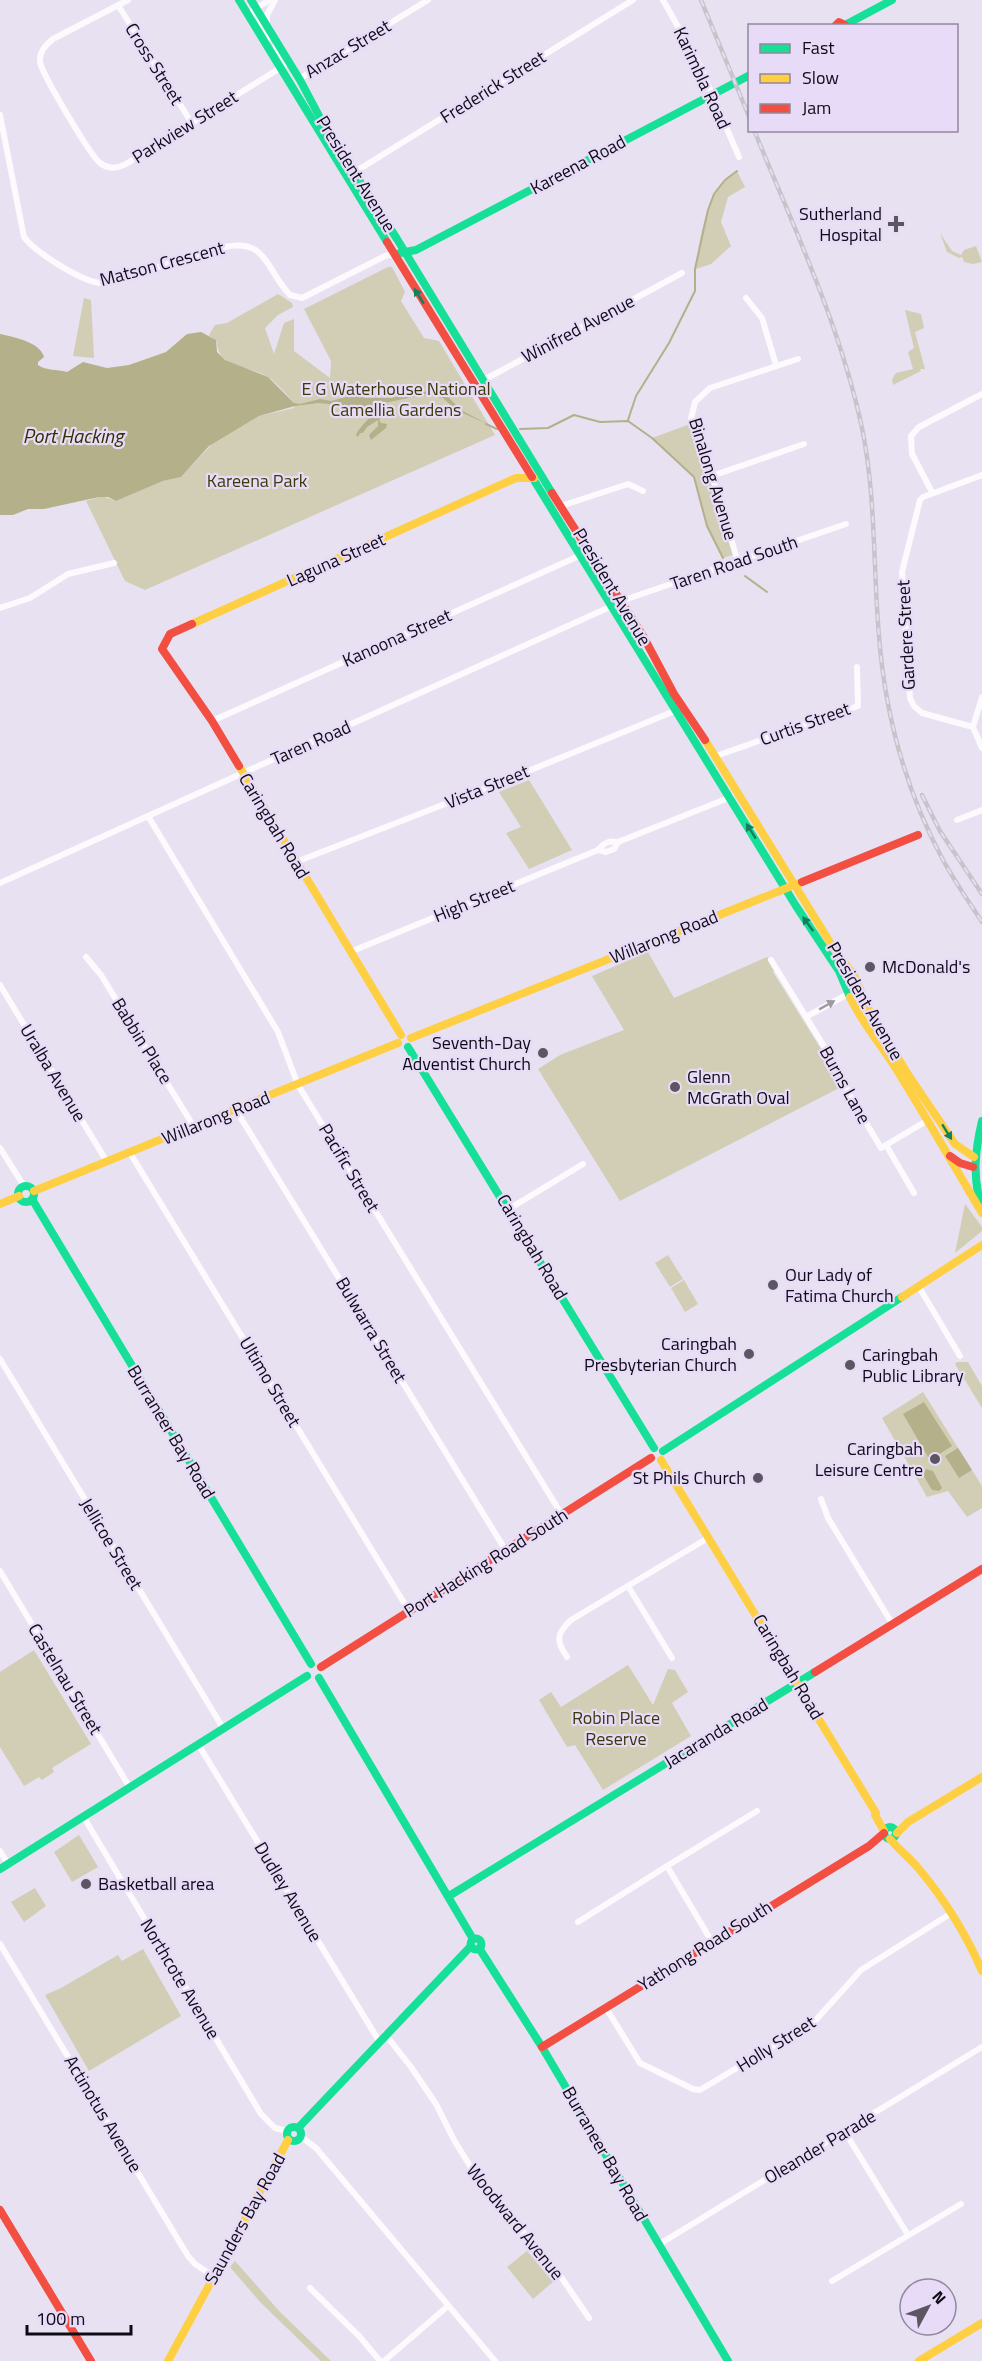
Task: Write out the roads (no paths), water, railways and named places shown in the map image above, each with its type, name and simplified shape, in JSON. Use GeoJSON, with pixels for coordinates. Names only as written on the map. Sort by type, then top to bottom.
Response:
{"type":"FeatureCollection","features":[{"type":"Feature","properties":{"kind":"street"},"geometry":{"type":"LineString","coordinates":[[118,5],[128,0]]}},
{"type":"Feature","properties":{"kind":"street","name":"President Avenue"},"geometry":{"type":"LineString","coordinates":[[239,0],[394,254],[538,473],[581,555],[677,710],[854,975],[868,1008],[932,1117],[948,1155],[982,1213]]}},
{"type":"Feature","properties":{"kind":"street"},"geometry":{"type":"LineString","coordinates":[[267,45],[267,37],[253,15],[253,4],[272,0]]}},
{"type":"Feature","properties":{"kind":"street"},"geometry":{"type":"LineString","coordinates":[[267,26],[267,15],[272,0]]}},
{"type":"Feature","properties":{"kind":"street","name":"Anzac Street"},"geometry":{"type":"LineString","coordinates":[[299,79],[428,0]]}},
{"type":"Feature","properties":{"kind":"street","name":"Frederick Street"},"geometry":{"type":"LineString","coordinates":[[353,173],[633,0]]}},
{"type":"Feature","properties":{"kind":"street","name":"Karimbla Road"},"geometry":{"type":"LineString","coordinates":[[663,0],[700,66],[739,157]]}},
{"type":"Feature","properties":{"kind":"street"},"geometry":{"type":"LineString","coordinates":[[846,24],[875,4],[892,0]]}},
{"type":"Feature","properties":{"kind":"street","name":"President Avenue"},"geometry":{"type":"LineString","coordinates":[[253,4],[299,79],[326,129],[405,252],[523,461],[621,602],[711,758]]}},
{"type":"Feature","properties":{"kind":"street","name":"Parkview Street"},"geometry":{"type":"LineString","coordinates":[[118,5],[50,41],[42,51],[40,62],[93,156],[108,167],[123,166],[281,67]]}},
{"type":"Feature","properties":{"kind":"street","name":"Cross Street"},"geometry":{"type":"LineString","coordinates":[[118,5],[191,122]]}},
{"type":"Feature","properties":{"kind":"street"},"geometry":{"type":"LineString","coordinates":[[276,41],[276,50],[285,65],[281,67]]}},
{"type":"Feature","properties":{"kind":"street","name":"Kareena Road"},"geometry":{"type":"LineString","coordinates":[[405,252],[415,250],[748,76]]}},
{"type":"Feature","properties":{"kind":"street","name":"Matson Crescent"},"geometry":{"type":"LineString","coordinates":[[0,115],[24,237],[33,247],[88,281],[104,283],[225,247],[243,244],[258,251],[290,295],[302,298],[385,256],[405,252]]}},
{"type":"Feature","properties":{"kind":"street","name":"Winifred Avenue"},"geometry":{"type":"LineString","coordinates":[[478,383],[682,273]]}},
{"type":"Feature","properties":{"kind":"street"},"geometry":{"type":"LineString","coordinates":[[746,298],[762,318],[776,365]]}},
{"type":"Feature","properties":{"kind":"street","name":"Binalong Avenue"},"geometry":{"type":"LineString","coordinates":[[738,562],[712,476],[691,418],[695,402],[710,388],[798,359]]}},
{"type":"Feature","properties":{"kind":"street"},"geometry":{"type":"LineString","coordinates":[[982,394],[919,427],[911,436],[912,454],[932,492],[982,475]]}},
{"type":"Feature","properties":{"kind":"street"},"geometry":{"type":"LineString","coordinates":[[712,476],[804,444]]}},
{"type":"Feature","properties":{"kind":"street"},"geometry":{"type":"LineString","coordinates":[[516,478],[523,461]]}},
{"type":"Feature","properties":{"kind":"street","name":"Laguna Street"},"geometry":{"type":"LineString","coordinates":[[162,649],[170,634],[516,478],[534,478]]}},
{"type":"Feature","properties":{"kind":"street"},"geometry":{"type":"LineString","coordinates":[[557,508],[628,484],[643,491]]}},
{"type":"Feature","properties":{"kind":"street","name":"Gardere Street"},"geometry":{"type":"LineString","coordinates":[[932,492],[920,500],[902,572],[910,698],[922,713],[974,727]]}},
{"type":"Feature","properties":{"kind":"street","name":"Taren Road South"},"geometry":{"type":"LineString","coordinates":[[621,602],[846,524]]}},
{"type":"Feature","properties":{"kind":"street","name":"Kanoona Street"},"geometry":{"type":"LineString","coordinates":[[212,722],[581,555]]}},
{"type":"Feature","properties":{"kind":"street"},"geometry":{"type":"LineString","coordinates":[[0,608],[30,598],[68,574],[114,563]]}},
{"type":"Feature","properties":{"kind":"street","name":"Taren Road"},"geometry":{"type":"LineString","coordinates":[[0,883],[621,602]]}},
{"type":"Feature","properties":{"kind":"street","name":"Caringbah Road"},"geometry":{"type":"LineString","coordinates":[[162,649],[212,722],[350,952],[659,1453],[708,1538],[876,1813],[875,1815],[950,1914],[972,1949],[982,1971]]}},
{"type":"Feature","properties":{"kind":"street","name":"Curtis Street"},"geometry":{"type":"LineString","coordinates":[[711,758],[858,706],[857,667]]}},
{"type":"Feature","properties":{"kind":"street"},"geometry":{"type":"LineString","coordinates":[[982,697],[974,727],[982,748]]}},
{"type":"Feature","properties":{"kind":"street","name":"Vista Street"},"geometry":{"type":"LineString","coordinates":[[296,862],[504,781],[677,710]]}},
{"type":"Feature","properties":{"kind":"street","name":"President Avenue"},"geometry":{"type":"LineString","coordinates":[[735,795],[785,888],[839,971],[856,1010],[932,1117],[957,1147],[974,1157]]}},
{"type":"Feature","properties":{"kind":"street","name":"High Street"},"geometry":{"type":"LineString","coordinates":[[350,952],[598,850],[611,841],[618,842],[735,795]]}},
{"type":"Feature","properties":{"kind":"street"},"geometry":{"type":"LineString","coordinates":[[957,820],[982,810]]}},
{"type":"Feature","properties":{"kind":"street","name":"Pacific Street"},"geometry":{"type":"LineString","coordinates":[[148,816],[278,1032],[298,1085],[562,1515]]}},
{"type":"Feature","properties":{"kind":"street","name":"Willarong Road"},"geometry":{"type":"LineString","coordinates":[[33,1195],[107,1162],[918,835]]}},
{"type":"Feature","properties":{"kind":"street","name":"Babbin Place"},"geometry":{"type":"LineString","coordinates":[[86,957],[101,975],[194,1127]]}},
{"type":"Feature","properties":{"kind":"street"},"geometry":{"type":"LineString","coordinates":[[806,1017],[848,994],[850,987],[840,957]]}},
{"type":"Feature","properties":{"kind":"street","name":"Burns Lane"},"geometry":{"type":"LineString","coordinates":[[771,960],[841,1074],[881,1148],[886,1145],[914,1192]]}},
{"type":"Feature","properties":{"kind":"street","name":"Uralba Avenue"},"geometry":{"type":"LineString","coordinates":[[0,985],[107,1162]]}},
{"type":"Feature","properties":{"kind":"street","name":"Bulwarra Street"},"geometry":{"type":"LineString","coordinates":[[236,1110],[506,1551]]}},
{"type":"Feature","properties":{"kind":"street"},"geometry":{"type":"LineString","coordinates":[[886,1145],[932,1117]]}},
{"type":"Feature","properties":{"kind":"street"},"geometry":{"type":"LineString","coordinates":[[982,1121],[974,1157],[979,1167],[976,1190],[982,1208]]}},
{"type":"Feature","properties":{"kind":"street"},"geometry":{"type":"LineString","coordinates":[[0,1148],[24,1186],[29,1187],[33,1195],[25,1201],[19,1196]]}},
{"type":"Feature","properties":{"kind":"street","name":"Ultimo Street"},"geometry":{"type":"LineString","coordinates":[[130,1153],[409,1611]]}},
{"type":"Feature","properties":{"kind":"street"},"geometry":{"type":"LineString","coordinates":[[948,1155],[957,1162],[979,1167]]}},
{"type":"Feature","properties":{"kind":"street"},"geometry":{"type":"LineString","coordinates":[[509,1209],[583,1164]]}},
{"type":"Feature","properties":{"kind":"street"},"geometry":{"type":"LineString","coordinates":[[19,1196],[19,1191],[24,1186]]}},
{"type":"Feature","properties":{"kind":"street","name":"Burraneer Bay Road"},"geometry":{"type":"LineString","coordinates":[[33,1195],[311,1664]]}},
{"type":"Feature","properties":{"kind":"street"},"geometry":{"type":"LineString","coordinates":[[0,1204],[19,1196]]}},
{"type":"Feature","properties":{"kind":"street"},"geometry":{"type":"LineString","coordinates":[[659,1453],[982,1245]]}},
{"type":"Feature","properties":{"kind":"street"},"geometry":{"type":"LineString","coordinates":[[919,1287],[960,1356]]}},
{"type":"Feature","properties":{"kind":"street","name":"Jellicoe Street"},"geometry":{"type":"LineString","coordinates":[[0,1359],[223,1728]]}},
{"type":"Feature","properties":{"kind":"street","name":"Port Hacking Road South"},"geometry":{"type":"LineString","coordinates":[[321,1667],[651,1458],[651,1451],[659,1453]]}},
{"type":"Feature","properties":{"kind":"street"},"geometry":{"type":"LineString","coordinates":[[821,1499],[828,1518],[893,1625]]}},
{"type":"Feature","properties":{"kind":"street"},"geometry":{"type":"LineString","coordinates":[[567,1657],[559,1645],[559,1635],[564,1627],[708,1538]]}},
{"type":"Feature","properties":{"kind":"street","name":"Jacaranda Road"},"geometry":{"type":"LineString","coordinates":[[449,1896],[982,1569]]}},
{"type":"Feature","properties":{"kind":"street","name":"Castelnau Street"},"geometry":{"type":"LineString","coordinates":[[0,1571],[130,1788]]}},
{"type":"Feature","properties":{"kind":"street"},"geometry":{"type":"LineString","coordinates":[[628,1586],[672,1658]]}},
{"type":"Feature","properties":{"kind":"street"},"geometry":{"type":"LineString","coordinates":[[311,1664],[321,1667],[322,1674],[319,1678],[311,1679],[308,1676],[306,1669],[311,1664]]}},
{"type":"Feature","properties":{"kind":"street"},"geometry":{"type":"LineString","coordinates":[[0,1851],[4,1866],[308,1676]]}},
{"type":"Feature","properties":{"kind":"street","name":"Burraneer Bay Road"},"geometry":{"type":"LineString","coordinates":[[319,1678],[449,1896],[475,1944],[542,2047],[728,2361]]}},
{"type":"Feature","properties":{"kind":"street","name":"Dudley Avenue"},"geometry":{"type":"LineString","coordinates":[[198,1744],[382,2038]]}},
{"type":"Feature","properties":{"kind":"street","name":"Yathong Road South"},"geometry":{"type":"LineString","coordinates":[[542,2047],[982,1777]]}},
{"type":"Feature","properties":{"kind":"street"},"geometry":{"type":"LineString","coordinates":[[578,1922],[757,1811]]}},
{"type":"Feature","properties":{"kind":"street","name":"Northcote Avenue"},"geometry":{"type":"LineString","coordinates":[[83,1816],[261,2114],[287,2136]]}},
{"type":"Feature","properties":{"kind":"street"},"geometry":{"type":"LineString","coordinates":[[667,1866],[712,1942]]}},
{"type":"Feature","properties":{"kind":"street","name":"Holly Street"},"geometry":{"type":"LineString","coordinates":[[606,2008],[640,2063],[693,2089],[700,2090],[814,2022],[861,1970],[950,1914]]}},
{"type":"Feature","properties":{"kind":"street","name":"Actinotus Avenue"},"geometry":{"type":"LineString","coordinates":[[0,1944],[188,2256],[195,2264],[213,2276]]}},
{"type":"Feature","properties":{"kind":"street"},"geometry":{"type":"LineString","coordinates":[[287,2136],[299,2131],[382,2038],[475,1944]]}},
{"type":"Feature","properties":{"kind":"street","name":"Woodward Avenue"},"geometry":{"type":"LineString","coordinates":[[382,2038],[411,2067],[436,2104],[454,2140],[478,2179],[559,2274],[589,2318]]}},
{"type":"Feature","properties":{"kind":"street","name":"Oleander Parade"},"geometry":{"type":"LineString","coordinates":[[658,2245],[982,2047]]}},
{"type":"Feature","properties":{"kind":"street"},"geometry":{"type":"LineString","coordinates":[[299,2131],[316,2148],[495,2361]]}},
{"type":"Feature","properties":{"kind":"street"},"geometry":{"type":"LineString","coordinates":[[845,2132],[908,2235]]}},
{"type":"Feature","properties":{"kind":"street","name":"Saunders Bay Road"},"geometry":{"type":"LineString","coordinates":[[168,2361],[287,2136]]}},
{"type":"Feature","properties":{"kind":"street"},"geometry":{"type":"LineString","coordinates":[[832,2281],[961,2204]]}},
{"type":"Feature","properties":{"kind":"street"},"geometry":{"type":"LineString","coordinates":[[0,2210],[90,2361]]}},
{"type":"Feature","properties":{"kind":"street"},"geometry":{"type":"LineString","coordinates":[[309,2288],[382,2361],[448,2306]]}},
{"type":"Feature","properties":{"kind":"street"},"geometry":{"type":"LineString","coordinates":[[919,2361],[982,2323]]}},
{"type":"Feature","properties":{"kind":"water","name":"Port Hacking"},"geometry":{"type":"Polygon","coordinates":[[[201,332],[216,340],[217,352],[225,360],[268,377],[294,403],[300,404],[320,399],[331,401],[354,395],[365,398],[392,398],[418,391],[441,393],[461,410],[487,424],[456,410],[443,398],[426,394],[371,406],[375,412],[385,410],[388,412],[379,420],[387,424],[386,428],[371,440],[369,435],[378,426],[378,420],[358,437],[356,435],[372,414],[373,411],[369,406],[346,410],[341,405],[318,403],[295,406],[259,416],[209,446],[181,477],[163,481],[116,501],[108,497],[99,497],[44,509],[28,509],[13,515],[0,515],[0,334],[26,341],[42,352],[44,357],[38,362],[41,367],[67,372],[83,362],[107,368],[129,365],[166,352],[187,334],[201,332]]]}},
{"type":"Feature","properties":{"kind":"water"},"geometry":{"type":"Polygon","coordinates":[[[924,1402],[952,1446],[930,1460],[903,1414],[924,1402]]]}},
{"type":"Feature","properties":{"kind":"water"},"geometry":{"type":"Polygon","coordinates":[[[958,1448],[972,1470],[959,1478],[945,1456],[958,1448]]]}},
{"type":"Feature","properties":{"kind":"water"},"geometry":{"type":"Polygon","coordinates":[[[926,1469],[933,1471],[942,1488],[939,1491],[932,1490],[923,1475],[926,1469]]]}},
{"type":"Feature","properties":{"kind":"waterway"},"geometry":{"type":"LineString","coordinates":[[628,420],[636,396],[669,343],[695,291],[695,269],[708,210],[714,194],[725,180],[737,171]]}},
{"type":"Feature","properties":{"kind":"waterway"},"geometry":{"type":"LineString","coordinates":[[520,429],[548,428],[574,415],[600,422],[628,421],[652,438],[694,477],[707,526],[723,558]]}},
{"type":"Feature","properties":{"kind":"waterway"},"geometry":{"type":"LineString","coordinates":[[486,424],[497,429]]}},
{"type":"Feature","properties":{"kind":"waterway"},"geometry":{"type":"LineString","coordinates":[[745,576],[767,592]]}},
{"type":"Feature","properties":{"kind":"railway"},"geometry":{"type":"LineString","coordinates":[[701,0],[748,114]]}},
{"type":"Feature","properties":{"kind":"railway"},"geometry":{"type":"LineString","coordinates":[[755,132],[829,314],[853,390],[862,428],[870,479],[882,665],[899,751],[930,834],[962,892],[982,922]]}},
{"type":"Feature","properties":{"kind":"railway"},"geometry":{"type":"LineString","coordinates":[[922,795],[940,831],[982,894]]}},
{"type":"Feature","properties":{"kind":"place","name":"Sutherland Hospital"},"geometry":{"type":"Point","coordinates":[896,224]}},
{"type":"Feature","properties":{"kind":"place","name":"McDonald's"},"geometry":{"type":"Point","coordinates":[870,967]}},
{"type":"Feature","properties":{"kind":"place","name":"Seventh-Day Adventist Church"},"geometry":{"type":"Point","coordinates":[543,1053]}},
{"type":"Feature","properties":{"kind":"place","name":"Glenn McGrath Oval"},"geometry":{"type":"Point","coordinates":[675,1087]}},
{"type":"Feature","properties":{"kind":"place","name":"Our Lady of Fatima Church"},"geometry":{"type":"Point","coordinates":[773,1285]}},
{"type":"Feature","properties":{"kind":"place","name":"Caringbah Presbyterian Church"},"geometry":{"type":"Point","coordinates":[749,1354]}},
{"type":"Feature","properties":{"kind":"place","name":"Caringbah Public Library"},"geometry":{"type":"Point","coordinates":[850,1365]}},
{"type":"Feature","properties":{"kind":"place","name":"Caringbah Leisure Centre"},"geometry":{"type":"Point","coordinates":[935,1459]}},
{"type":"Feature","properties":{"kind":"place","name":"St Phils Church"},"geometry":{"type":"Point","coordinates":[758,1478]}},
{"type":"Feature","properties":{"kind":"place","name":"Basketball area"},"geometry":{"type":"Point","coordinates":[86,1884]}},
{"type":"Feature","properties":{"kind":"park label","name":"E G Waterhouse National Camellia Gardens"},"geometry":{"type":"Point","coordinates":[396,399]}},
{"type":"Feature","properties":{"kind":"park label","name":"Kareena Park"},"geometry":{"type":"Point","coordinates":[257,481]}},
{"type":"Feature","properties":{"kind":"park label","name":"Robin Place Reserve"},"geometry":{"type":"Point","coordinates":[616,1728]}}]}
